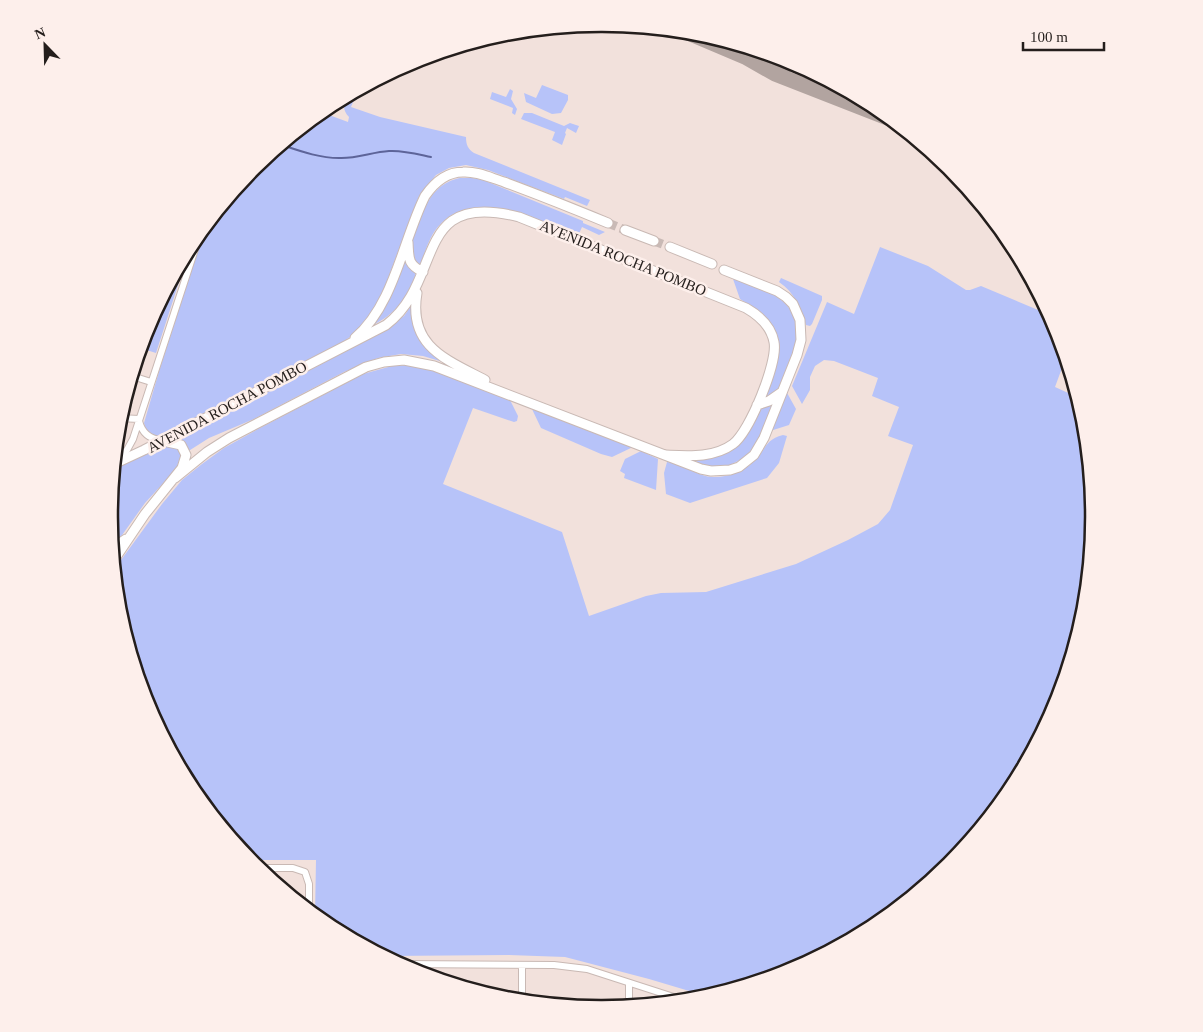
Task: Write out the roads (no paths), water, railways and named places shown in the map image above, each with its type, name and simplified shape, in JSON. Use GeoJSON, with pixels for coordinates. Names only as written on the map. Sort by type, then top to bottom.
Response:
{"type":"FeatureCollection","features":[{"type":"Feature","properties":{"kind":"main road","name":"AVENIDA ROCHA POMBO"},"geometry":{"type":"LineString","coordinates":[[338,349],[365,329],[378,312],[386,296],[421,204],[430,189],[445,177],[462,172],[479,174],[608,223]]}},
{"type":"Feature","properties":{"kind":"main road","name":"AVENIDA ROCHA POMBO"},"geometry":{"type":"LineString","coordinates":[[121,461],[376,331],[395,318],[409,302],[418,286],[436,238],[452,221],[469,214],[482,212],[494,212],[519,217],[736,304],[760,318],[770,330],[775,350],[772,364],[757,405],[743,433],[728,447],[706,455],[666,455]]}},
{"type":"Feature","properties":{"kind":"main road","name":"AVENIDA ROCHA POMBO"},"geometry":{"type":"LineString","coordinates":[[625,230],[654,241]]}},
{"type":"Feature","properties":{"kind":"main road"},"geometry":{"type":"LineString","coordinates":[[408,239],[409,262],[414,268],[423,272]]}},
{"type":"Feature","properties":{"kind":"main road","name":"AVENIDA ROCHA POMBO"},"geometry":{"type":"LineString","coordinates":[[670,247],[712,264]]}},
{"type":"Feature","properties":{"kind":"main road","name":"AVENIDA ROCHA POMBO"},"geometry":{"type":"LineString","coordinates":[[175,478],[229,438],[355,372],[384,362],[404,360],[423,363],[711,471],[730,470],[739,467],[754,455],[759,448],[797,355],[802,328],[798,313],[786,297],[777,290],[724,270]]}},
{"type":"Feature","properties":{"kind":"main road"},"geometry":{"type":"LineString","coordinates":[[418,286],[415,305],[416,320],[422,336],[433,350],[447,360],[519,398]]}},
{"type":"Feature","properties":{"kind":"main road"},"geometry":{"type":"LineString","coordinates":[[757,405],[768,401],[782,392]]}},
{"type":"Feature","properties":{"kind":"main road"},"geometry":{"type":"LineString","coordinates":[[119,552],[145,514],[175,478],[185,461],[185,451],[177,443],[163,441]]}},
{"type":"Feature","properties":{"kind":"main road"},"geometry":{"type":"LineString","coordinates":[[119,543],[128,537]]}},
{"type":"Feature","properties":{"kind":"street"},"geometry":{"type":"LineString","coordinates":[[122,455],[130,445],[139,420],[192,260]]}},
{"type":"Feature","properties":{"kind":"street"},"geometry":{"type":"LineString","coordinates":[[138,378],[151,382]]}},
{"type":"Feature","properties":{"kind":"street"},"geometry":{"type":"LineString","coordinates":[[128,419],[139,420]]}},
{"type":"Feature","properties":{"kind":"street"},"geometry":{"type":"LineString","coordinates":[[139,420],[143,432],[148,437],[163,441]]}},
{"type":"Feature","properties":{"kind":"street"},"geometry":{"type":"LineString","coordinates":[[270,868],[293,868],[305,872],[310,884],[310,902]]}},
{"type":"Feature","properties":{"kind":"street"},"geometry":{"type":"LineString","coordinates":[[522,964],[522,992]]}},
{"type":"Feature","properties":{"kind":"street"},"geometry":{"type":"LineString","coordinates":[[428,968],[522,964],[576,966],[667,995]]}},
{"type":"Feature","properties":{"kind":"street"},"geometry":{"type":"LineString","coordinates":[[629,998],[630,982]]}},
{"type":"Feature","properties":{"kind":"waterway"},"geometry":{"type":"LineString","coordinates":[[289,147],[332,158],[394,151],[431,157]]}},
{"type":"Feature","properties":{"kind":"tunnel"},"geometry":{"type":"LineString","coordinates":[[608,223],[625,230]]}},
{"type":"Feature","properties":{"kind":"tunnel"},"geometry":{"type":"LineString","coordinates":[[654,241],[670,247]]}}]}
